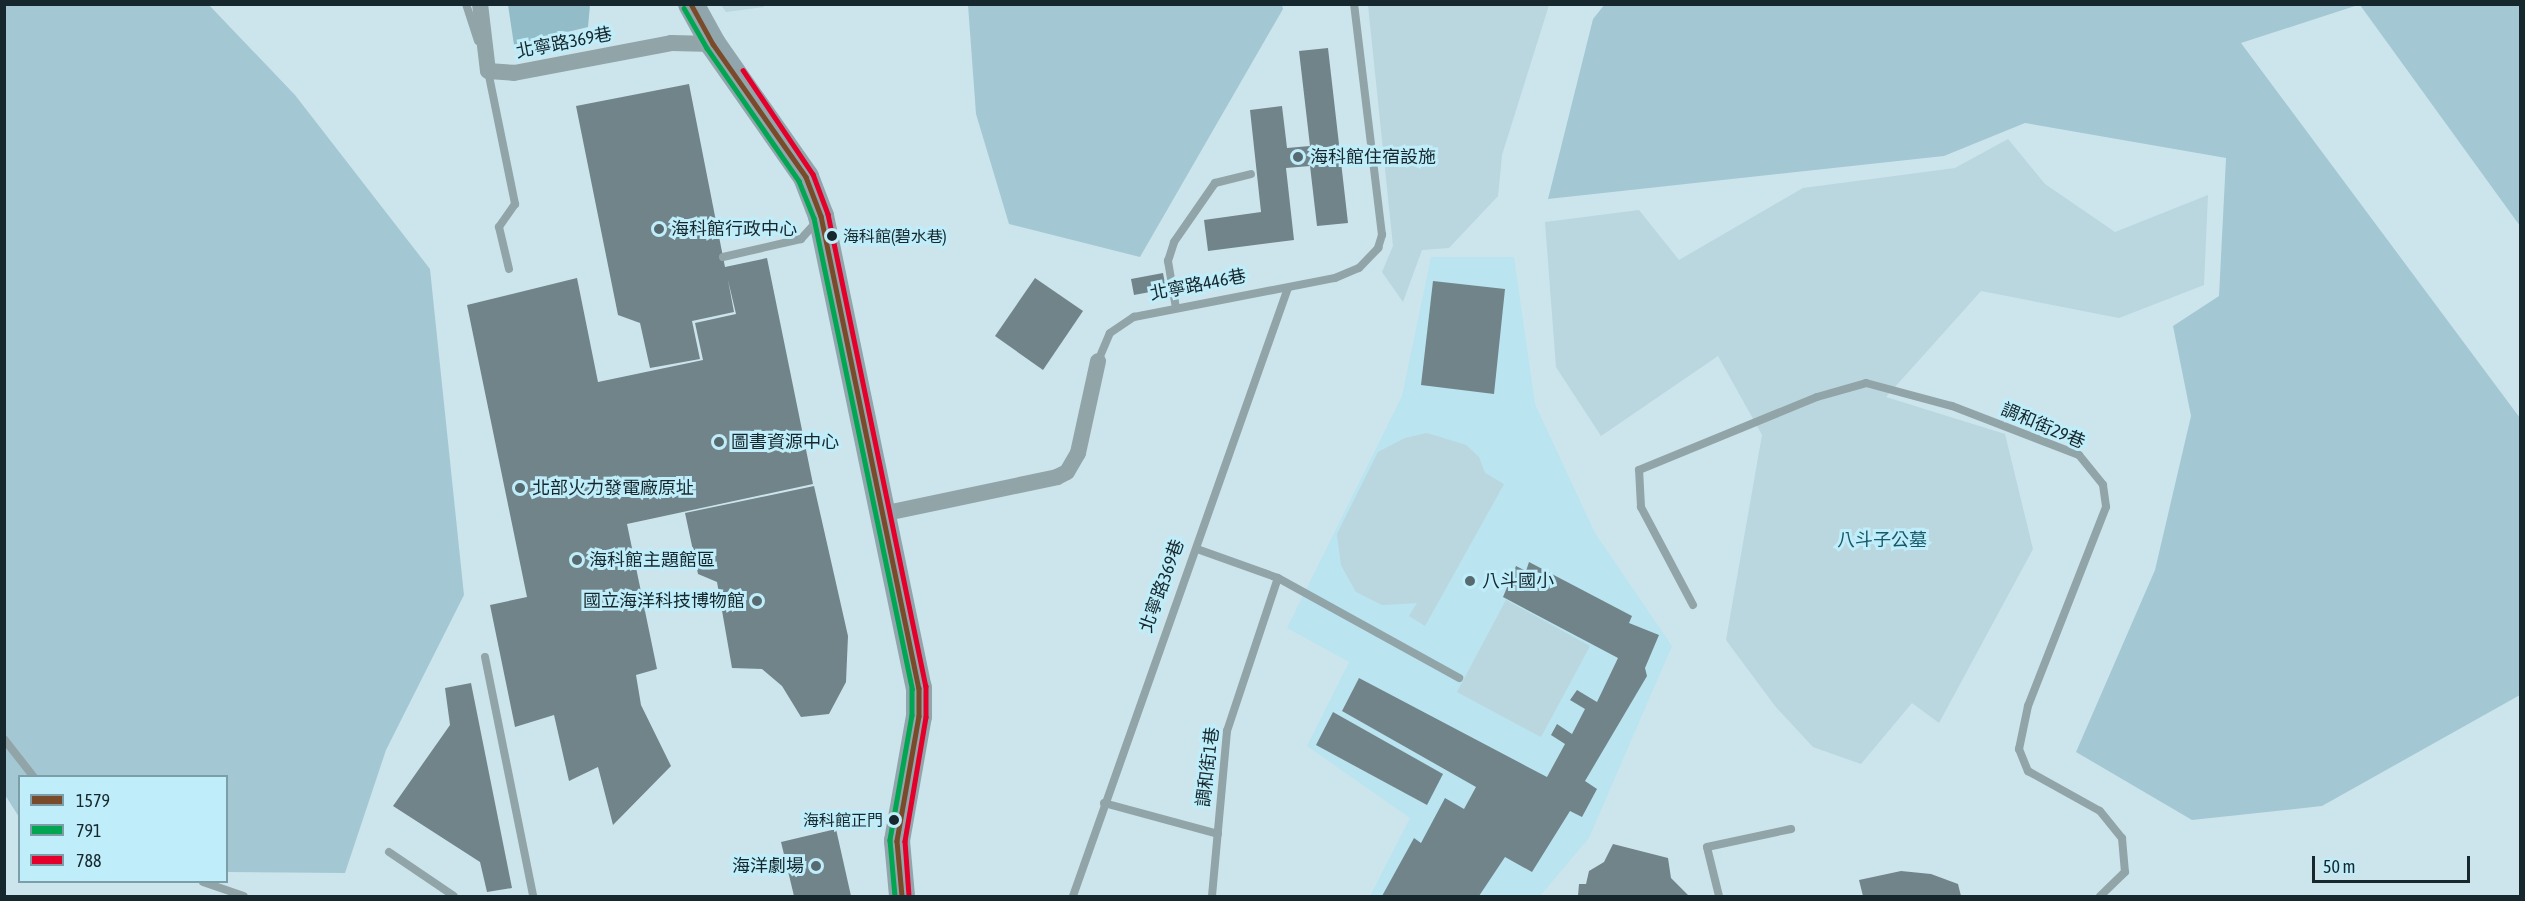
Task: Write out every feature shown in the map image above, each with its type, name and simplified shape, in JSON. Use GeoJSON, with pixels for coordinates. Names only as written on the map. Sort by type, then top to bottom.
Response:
{"type":"FeatureCollection","features":[{"type":"Feature","properties":{"kind":"main road"},"geometry":{"type":"LineString","coordinates":[[691,4],[713,44],[806,177],[821,216],[919,688],[919,716],[897,841],[902,897]]}},
{"type":"Feature","properties":{"kind":"street"},"geometry":{"type":"LineString","coordinates":[[480,4],[488,71]]}},
{"type":"Feature","properties":{"kind":"street","name":"北寧路369巷"},"geometry":{"type":"LineString","coordinates":[[488,71],[514,73],[670,43],[713,44]]}},
{"type":"Feature","properties":{"kind":"street","name":"北寧路446巷"},"geometry":{"type":"LineString","coordinates":[[882,514],[1057,477],[1067,472],[1078,453],[1098,361]]}},
{"type":"Feature","properties":{"kind":"lane"},"geometry":{"type":"LineString","coordinates":[[466,4],[488,71],[515,204],[499,227],[508,269]]}},
{"type":"Feature","properties":{"kind":"lane","name":"北寧路446巷"},"geometry":{"type":"LineString","coordinates":[[1098,361],[1110,333],[1120,323],[1176,308],[1288,288],[1359,268],[1378,248],[1382,235],[1354,4]]}},
{"type":"Feature","properties":{"kind":"lane"},"geometry":{"type":"LineString","coordinates":[[1176,308],[1168,261],[1174,242],[1215,183],[1251,174]]}},
{"type":"Feature","properties":{"kind":"lane"},"geometry":{"type":"LineString","coordinates":[[723,257],[801,239],[821,216]]}},
{"type":"Feature","properties":{"kind":"lane","name":"北寧路369巷"},"geometry":{"type":"LineString","coordinates":[[1073,897],[1104,803],[1197,549],[1288,288]]}},
{"type":"Feature","properties":{"kind":"lane","name":"調和街29巷"},"geometry":{"type":"LineString","coordinates":[[1693,605],[1641,507],[1638,470],[1817,397],[1866,383],[1952,406],[2079,455],[2103,485],[2106,507],[2028,706],[2019,749],[2028,771],[2100,811],[2122,838],[2125,872],[2100,897]]}},
{"type":"Feature","properties":{"kind":"lane"},"geometry":{"type":"LineString","coordinates":[[1197,549],[1278,578],[1459,678]]}},
{"type":"Feature","properties":{"kind":"lane","name":"調和街1巷"},"geometry":{"type":"LineString","coordinates":[[1212,897],[1227,731],[1278,578]]}},
{"type":"Feature","properties":{"kind":"lane"},"geometry":{"type":"LineString","coordinates":[[484,657],[533,897]]}},
{"type":"Feature","properties":{"kind":"lane"},"geometry":{"type":"LineString","coordinates":[[4,740],[31,775]]}},
{"type":"Feature","properties":{"kind":"lane"},"geometry":{"type":"LineString","coordinates":[[1104,803],[1218,834]]}},
{"type":"Feature","properties":{"kind":"lane"},"geometry":{"type":"LineString","coordinates":[[1719,897],[1707,847],[1791,829]]}},
{"type":"Feature","properties":{"kind":"lane"},"geometry":{"type":"LineString","coordinates":[[389,852],[454,897]]}},
{"type":"Feature","properties":{"kind":"lane"},"geometry":{"type":"LineString","coordinates":[[206,883],[244,897]]}},
{"type":"Feature","properties":{"kind":"shaded area"},"geometry":{"type":"Polygon","coordinates":[[[1605,4],[2358,5],[2241,43],[2520,418],[2520,695],[2322,806],[2192,820],[2076,752],[2155,570],[2191,416],[2173,326],[2219,296],[2226,158],[2025,123],[1944,156],[1548,199],[1593,19],[1605,4]]]}},
{"type":"Feature","properties":{"kind":"shaded area"},"geometry":{"type":"Polygon","coordinates":[[[4,5],[209,5],[295,95],[430,269],[464,595],[386,750],[345,873],[228,872],[228,775],[18,775],[18,815],[5,795],[4,5]]]}},
{"type":"Feature","properties":{"kind":"shaded area"},"geometry":{"type":"Polygon","coordinates":[[[508,5],[590,5],[588,27],[514,45],[508,5]]]}},
{"type":"Feature","properties":{"kind":"shaded area"},"geometry":{"type":"Polygon","coordinates":[[[968,5],[1282,5],[1283,9],[1140,257],[1009,224],[976,114],[968,5]]]}},
{"type":"Feature","properties":{"kind":"shaded area"},"geometry":{"type":"Polygon","coordinates":[[[2360,5],[2520,5],[2520,226],[2360,5]]]}},
{"type":"Feature","properties":{"kind":"shaded area","name":"八斗國小"},"geometry":{"type":"Polygon","coordinates":[[[1431,257],[1514,257],[1535,404],[1595,533],[1672,646],[1589,838],[1540,896],[1370,896],[1410,818],[1307,746],[1349,662],[1287,628],[1402,396],[1431,257]]]}},
{"type":"Feature","properties":{"kind":"green space"},"geometry":{"type":"Polygon","coordinates":[[[721,5],[764,5],[764,7],[726,12],[721,5]]]}},
{"type":"Feature","properties":{"kind":"green space"},"geometry":{"type":"Polygon","coordinates":[[[1368,5],[1549,5],[1502,155],[1498,196],[1449,248],[1422,250],[1403,302],[1382,272],[1393,246],[1368,5]]]}},
{"type":"Feature","properties":{"kind":"green space","name":"八斗子公墓"},"geometry":{"type":"Polygon","coordinates":[[[2008,139],[2045,184],[2115,232],[2208,195],[2204,285],[2119,318],[1981,291],[1886,397],[2005,434],[2033,549],[1939,723],[1912,703],[1861,764],[1813,747],[1775,706],[1726,640],[1762,435],[1718,356],[1601,436],[1556,367],[1545,222],[1639,210],[1679,260],[1803,188],[1955,168],[2008,139]]]}},
{"type":"Feature","properties":{"kind":"green space"},"geometry":{"type":"Polygon","coordinates":[[[1427,433],[1466,445],[1479,457],[1485,473],[1504,484],[1425,626],[1409,616],[1417,603],[1382,605],[1356,592],[1341,565],[1337,534],[1378,452],[1405,438],[1427,433]]]}},
{"type":"Feature","properties":{"kind":"green space"},"geometry":{"type":"Polygon","coordinates":[[[1506,600],[1590,646],[1541,737],[1457,692],[1506,600]]]}},
{"type":"Feature","properties":{"kind":"building","name":"海科館住宿設施"},"geometry":{"type":"Polygon","coordinates":[[[1328,48],[1348,223],[1317,226],[1310,166],[1286,168],[1294,240],[1208,251],[1204,220],[1261,212],[1250,110],[1282,106],[1287,148],[1310,146],[1299,51],[1328,48]]]}},
{"type":"Feature","properties":{"kind":"building","name":"海科館主題館區"},"geometry":{"type":"Polygon","coordinates":[[[689,84],[725,267],[767,258],[813,484],[627,524],[657,669],[636,675],[641,705],[671,766],[613,825],[598,767],[569,781],[554,715],[515,727],[490,605],[527,597],[467,305],[577,278],[598,382],[703,360],[695,323],[736,314],[728,280],[734,312],[692,321],[700,359],[650,368],[640,323],[618,315],[576,106],[689,84]]]}},
{"type":"Feature","properties":{"kind":"building"},"geometry":{"type":"Polygon","coordinates":[[[1163,273],[1166,289],[1134,295],[1131,279],[1163,273]]]}},
{"type":"Feature","properties":{"kind":"building"},"geometry":{"type":"Polygon","coordinates":[[[1035,278],[1083,311],[1043,370],[995,336],[1035,278]]]}},
{"type":"Feature","properties":{"kind":"building"},"geometry":{"type":"Polygon","coordinates":[[[1433,281],[1505,289],[1494,394],[1421,385],[1433,281]]]}},
{"type":"Feature","properties":{"kind":"building"},"geometry":{"type":"Polygon","coordinates":[[[814,486],[848,636],[846,682],[829,714],[801,717],[782,686],[762,669],[732,668],[717,582],[698,574],[685,513],[814,486]]]}},
{"type":"Feature","properties":{"kind":"building"},"geometry":{"type":"Polygon","coordinates":[[[1529,562],[1632,616],[1629,623],[1659,635],[1645,668],[1647,676],[1585,781],[1597,789],[1582,817],[1570,811],[1532,872],[1505,857],[1479,896],[1382,896],[1414,838],[1421,843],[1445,798],[1464,809],[1476,787],[1342,711],[1359,678],[1547,777],[1565,744],[1551,735],[1557,724],[1572,734],[1585,709],[1570,700],[1577,690],[1597,702],[1618,658],[1503,597],[1516,566],[1526,571],[1529,562]]]}},
{"type":"Feature","properties":{"kind":"building"},"geometry":{"type":"Polygon","coordinates":[[[471,683],[512,888],[487,892],[480,862],[393,806],[450,725],[445,688],[471,683]]]}},
{"type":"Feature","properties":{"kind":"building"},"geometry":{"type":"Polygon","coordinates":[[[1333,712],[1443,774],[1427,805],[1316,745],[1333,712]]]}},
{"type":"Feature","properties":{"kind":"building","name":"海洋劇場"},"geometry":{"type":"Polygon","coordinates":[[[836,829],[851,896],[794,896],[781,842],[836,829]]]}},
{"type":"Feature","properties":{"kind":"building"},"geometry":{"type":"Polygon","coordinates":[[[1613,844],[1668,858],[1671,878],[1689,896],[1578,896],[1579,884],[1586,884],[1589,871],[1604,862],[1613,844]]]}},
{"type":"Feature","properties":{"kind":"building"},"geometry":{"type":"Polygon","coordinates":[[[1901,871],[1931,874],[1958,884],[1961,896],[1863,896],[1859,880],[1901,871]]]}},
{"type":"Feature","properties":{"kind":"transit line","name":"1579"},"geometry":{"type":"LineString","coordinates":[[691,4],[713,44],[806,177],[821,216],[919,688],[919,716],[897,841],[902,896]]}},
{"type":"Feature","properties":{"kind":"transit line","name":"791"},"geometry":{"type":"LineString","coordinates":[[684,8],[707,48],[799,181],[814,218],[912,689],[912,715],[890,840],[895,896]]}},
{"type":"Feature","properties":{"kind":"transit line","name":"788"},"geometry":{"type":"LineString","coordinates":[[743,70],[813,174],[828,214],[926,686],[926,717],[905,841],[909,895]]}},
{"type":"Feature","properties":{"kind":"place","name":"海科館住宿設施"},"geometry":{"type":"Point","coordinates":[1298,157]}},
{"type":"Feature","properties":{"kind":"place","name":"海科館行政中心"},"geometry":{"type":"Point","coordinates":[659,229]}},
{"type":"Feature","properties":{"kind":"place","name":"海科館(碧水巷)"},"geometry":{"type":"Point","coordinates":[832,236]}},
{"type":"Feature","properties":{"kind":"place","name":"圖書資源中心"},"geometry":{"type":"Point","coordinates":[719,442]}},
{"type":"Feature","properties":{"kind":"place","name":"北部火力發電廠原址"},"geometry":{"type":"Point","coordinates":[520,488]}},
{"type":"Feature","properties":{"kind":"place","name":"海科館主題館區"},"geometry":{"type":"Point","coordinates":[577,560]}},
{"type":"Feature","properties":{"kind":"place","name":"八斗國小"},"geometry":{"type":"Point","coordinates":[1470,581]}},
{"type":"Feature","properties":{"kind":"place","name":"國立海洋科技博物館"},"geometry":{"type":"Point","coordinates":[757,601]}},
{"type":"Feature","properties":{"kind":"place","name":"海科館正門"},"geometry":{"type":"Point","coordinates":[894,820]}},
{"type":"Feature","properties":{"kind":"place","name":"海洋劇場"},"geometry":{"type":"Point","coordinates":[816,866]}}]}
